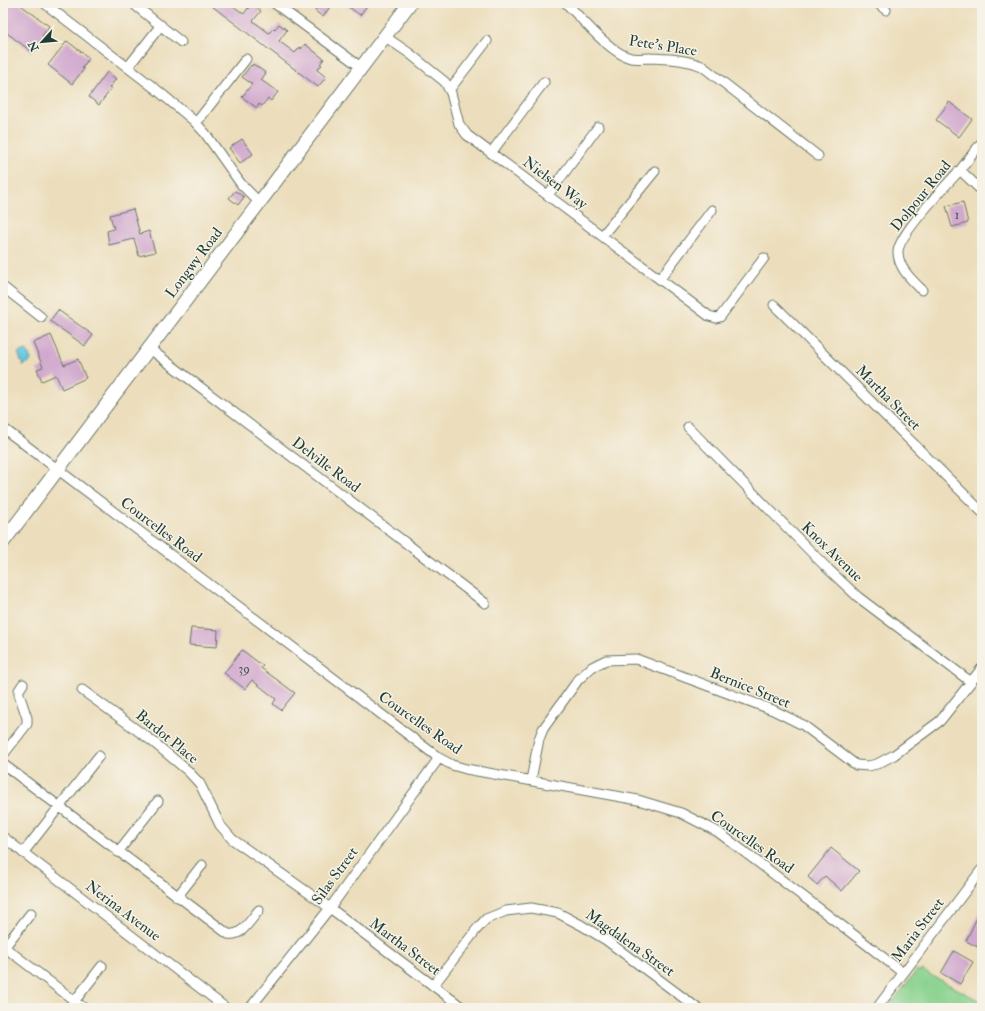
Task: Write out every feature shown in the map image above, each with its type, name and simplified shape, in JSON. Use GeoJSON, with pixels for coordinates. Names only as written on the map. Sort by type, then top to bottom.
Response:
{"type":"FeatureCollection","features":[{"type":"Feature","properties":{"kind":"street"},"geometry":{"type":"LineString","coordinates":[[44,3],[56,7],[196,123],[205,133],[241,184],[260,203]]}},
{"type":"Feature","properties":{"kind":"street","name":"Longwy Road"},"geometry":{"type":"LineString","coordinates":[[3,542],[410,3]]}},
{"type":"Feature","properties":{"kind":"street","name":"Pete's Place"},"geometry":{"type":"LineString","coordinates":[[566,3],[614,50],[624,56],[632,58],[676,59],[702,66],[818,156]]}},
{"type":"Feature","properties":{"kind":"street"},"geometry":{"type":"LineString","coordinates":[[876,3],[886,10]]}},
{"type":"Feature","properties":{"kind":"street"},"geometry":{"type":"LineString","coordinates":[[277,4],[362,68]]}},
{"type":"Feature","properties":{"kind":"street"},"geometry":{"type":"LineString","coordinates":[[136,6],[181,42]]}},
{"type":"Feature","properties":{"kind":"street"},"geometry":{"type":"LineString","coordinates":[[128,67],[160,25]]}},
{"type":"Feature","properties":{"kind":"street","name":"Nielsen Way"},"geometry":{"type":"LineString","coordinates":[[384,36],[441,77],[450,89],[460,127],[467,134],[709,316],[716,318],[720,316],[764,258]]}},
{"type":"Feature","properties":{"kind":"street"},"geometry":{"type":"LineString","coordinates":[[450,89],[487,41]]}},
{"type":"Feature","properties":{"kind":"street"},"geometry":{"type":"LineString","coordinates":[[196,123],[246,59]]}},
{"type":"Feature","properties":{"kind":"street"},"geometry":{"type":"LineString","coordinates":[[491,153],[544,82]]}},
{"type":"Feature","properties":{"kind":"street"},"geometry":{"type":"LineString","coordinates":[[548,195],[598,127]]}},
{"type":"Feature","properties":{"kind":"street","name":"Dolpour Road"},"geometry":{"type":"LineString","coordinates":[[922,290],[902,267],[899,260],[898,248],[933,198],[960,170],[982,142]]}},
{"type":"Feature","properties":{"kind":"street"},"geometry":{"type":"LineString","coordinates":[[960,170],[982,191]]}},
{"type":"Feature","properties":{"kind":"street"},"geometry":{"type":"LineString","coordinates":[[602,236],[655,171]]}},
{"type":"Feature","properties":{"kind":"street"},"geometry":{"type":"LineString","coordinates":[[660,279],[712,210]]}},
{"type":"Feature","properties":{"kind":"street"},"geometry":{"type":"LineString","coordinates":[[3,287],[41,317]]}},
{"type":"Feature","properties":{"kind":"street","name":"Martha Street"},"geometry":{"type":"LineString","coordinates":[[774,305],[982,512]]}},
{"type":"Feature","properties":{"kind":"street","name":"Delville Road"},"geometry":{"type":"LineString","coordinates":[[150,349],[485,603]]}},
{"type":"Feature","properties":{"kind":"street","name":"Knox Avenue"},"geometry":{"type":"LineString","coordinates":[[688,427],[826,568],[858,597],[971,682]]}},
{"type":"Feature","properties":{"kind":"street","name":"Courcelles Road"},"geometry":{"type":"LineString","coordinates":[[3,428],[439,758],[452,765],[466,769],[638,800],[681,813],[701,822],[718,832],[903,973]]}},
{"type":"Feature","properties":{"kind":"street","name":"Bernice Street"},"geometry":{"type":"LineString","coordinates":[[531,780],[539,738],[543,729],[578,680],[592,667],[606,660],[636,659],[773,710],[803,725],[856,764],[868,766],[877,764],[894,755],[940,721],[982,668]]}},
{"type":"Feature","properties":{"kind":"street"},"geometry":{"type":"LineString","coordinates":[[3,755],[27,724],[27,718],[19,694],[20,688],[23,684]]}},
{"type":"Feature","properties":{"kind":"street","name":"Bardot Place"},"geometry":{"type":"LineString","coordinates":[[82,690],[152,741],[188,771],[200,784],[220,825],[232,839],[330,908]]}},
{"type":"Feature","properties":{"kind":"street"},"geometry":{"type":"LineString","coordinates":[[23,853],[99,756]]}},
{"type":"Feature","properties":{"kind":"street","name":"Silas Street"},"geometry":{"type":"LineString","coordinates":[[250,1008],[330,908],[439,758]]}},
{"type":"Feature","properties":{"kind":"street"},"geometry":{"type":"LineString","coordinates":[[3,764],[59,808],[228,934],[232,935],[241,931],[259,910]]}},
{"type":"Feature","properties":{"kind":"street"},"geometry":{"type":"LineString","coordinates":[[118,852],[158,801]]}},
{"type":"Feature","properties":{"kind":"street","name":"Nerina Avenue"},"geometry":{"type":"LineString","coordinates":[[3,837],[226,1008]]}},
{"type":"Feature","properties":{"kind":"street"},"geometry":{"type":"LineString","coordinates":[[177,897],[202,865]]}},
{"type":"Feature","properties":{"kind":"street","name":"Maria Street"},"geometry":{"type":"LineString","coordinates":[[877,1008],[982,869]]}},
{"type":"Feature","properties":{"kind":"street","name":"Martha Street"},"geometry":{"type":"LineString","coordinates":[[330,908],[462,1008]]}},
{"type":"Feature","properties":{"kind":"street","name":"Magdalena Street"},"geometry":{"type":"LineString","coordinates":[[432,986],[486,919],[506,911],[531,908],[558,913],[581,924],[606,940],[697,1008]]}},
{"type":"Feature","properties":{"kind":"street"},"geometry":{"type":"LineString","coordinates":[[31,913],[3,947],[72,1005],[84,1008]]}},
{"type":"Feature","properties":{"kind":"street"},"geometry":{"type":"LineString","coordinates":[[72,1005],[102,966]]}},
{"type":"Feature","properties":{"kind":"green space"},"geometry":{"type":"Polygon","coordinates":[[[917,970],[920,972],[921,970],[982,1002],[982,1008],[888,1008],[917,970]]]}},
{"type":"Feature","properties":{"kind":"water"},"geometry":{"type":"Polygon","coordinates":[[[26,350],[31,359],[30,362],[23,365],[18,353],[26,350]]]}},
{"type":"Feature","properties":{"kind":"building"},"geometry":{"type":"Polygon","coordinates":[[[8,3],[18,3],[49,26],[42,36],[44,37],[32,52],[3,30],[3,10],[8,3]]]}},
{"type":"Feature","properties":{"kind":"building"},"geometry":{"type":"Polygon","coordinates":[[[208,3],[229,3],[244,14],[248,8],[249,9],[253,5],[261,11],[253,21],[269,33],[279,24],[287,30],[279,41],[295,53],[305,44],[324,59],[320,64],[322,65],[317,70],[326,77],[318,87],[208,3]]]}},
{"type":"Feature","properties":{"kind":"building"},"geometry":{"type":"Polygon","coordinates":[[[320,3],[323,3],[329,8],[323,17],[315,11],[320,3]]]}},
{"type":"Feature","properties":{"kind":"building"},"geometry":{"type":"Polygon","coordinates":[[[343,3],[369,3],[360,15],[343,3]]]}},
{"type":"Feature","properties":{"kind":"building"},"geometry":{"type":"Polygon","coordinates":[[[67,41],[89,58],[82,68],[84,69],[72,84],[48,65],[67,41]]]}},
{"type":"Feature","properties":{"kind":"building"},"geometry":{"type":"Polygon","coordinates":[[[253,64],[266,73],[261,80],[278,92],[271,101],[268,98],[262,106],[259,104],[257,108],[242,97],[252,84],[242,77],[253,64]]]}},
{"type":"Feature","properties":{"kind":"building"},"geometry":{"type":"Polygon","coordinates":[[[107,72],[116,79],[109,88],[111,89],[99,105],[89,97],[107,72]]]}},
{"type":"Feature","properties":{"kind":"building"},"geometry":{"type":"Polygon","coordinates":[[[949,102],[972,119],[959,137],[936,120],[949,102]]]}},
{"type":"Feature","properties":{"kind":"building"},"geometry":{"type":"Polygon","coordinates":[[[242,139],[253,154],[240,163],[229,148],[242,139]]]}},
{"type":"Feature","properties":{"kind":"building"},"geometry":{"type":"Polygon","coordinates":[[[235,191],[244,197],[238,205],[229,198],[235,191]]]}},
{"type":"Feature","properties":{"kind":"building"},"geometry":{"type":"Polygon","coordinates":[[[963,202],[968,223],[952,227],[946,206],[963,202]]]}},
{"type":"Feature","properties":{"kind":"building"},"geometry":{"type":"Polygon","coordinates":[[[133,209],[140,234],[149,231],[155,252],[139,256],[134,239],[109,245],[107,231],[114,229],[110,215],[133,209]]]}},
{"type":"Feature","properties":{"kind":"building"},"geometry":{"type":"Polygon","coordinates":[[[58,310],[93,335],[85,346],[50,321],[58,310]]]}},
{"type":"Feature","properties":{"kind":"building"},"geometry":{"type":"Polygon","coordinates":[[[51,335],[64,365],[78,359],[86,378],[62,389],[56,375],[42,381],[37,369],[43,367],[33,343],[51,335]]]}},
{"type":"Feature","properties":{"kind":"building"},"geometry":{"type":"Polygon","coordinates":[[[191,628],[218,630],[217,647],[189,645],[191,628]]]}},
{"type":"Feature","properties":{"kind":"building"},"geometry":{"type":"Polygon","coordinates":[[[242,650],[263,666],[261,668],[295,693],[281,710],[273,704],[276,699],[252,680],[245,689],[224,673],[242,650]]]}},
{"type":"Feature","properties":{"kind":"building"},"geometry":{"type":"Polygon","coordinates":[[[831,848],[859,871],[842,891],[825,876],[817,885],[808,877],[831,848]]]}},
{"type":"Feature","properties":{"kind":"building"},"geometry":{"type":"Polygon","coordinates":[[[982,907],[982,949],[966,941],[982,907]]]}},
{"type":"Feature","properties":{"kind":"building"},"geometry":{"type":"Polygon","coordinates":[[[954,951],[973,962],[960,984],[941,973],[954,951]]]}}]}
